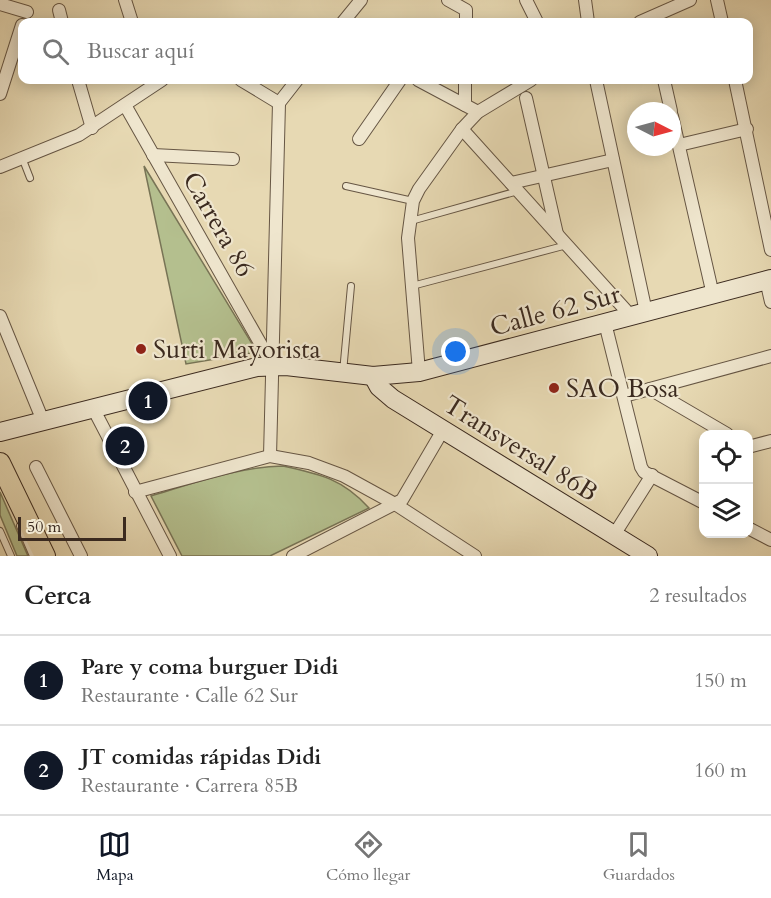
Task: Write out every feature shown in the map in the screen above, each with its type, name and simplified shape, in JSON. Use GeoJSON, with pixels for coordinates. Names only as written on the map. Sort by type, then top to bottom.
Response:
{"type":"FeatureCollection","features":[{"type":"Feature","properties":{"kind":"main road"},"geometry":{"type":"LineString","coordinates":[[0,464],[45,556]]}},
{"type":"Feature","properties":{"kind":"street"},"geometry":{"type":"LineString","coordinates":[[125,0],[131,18]]}},
{"type":"Feature","properties":{"kind":"street"},"geometry":{"type":"LineString","coordinates":[[346,18],[360,0]]}},
{"type":"Feature","properties":{"kind":"street"},"geometry":{"type":"LineString","coordinates":[[448,0],[466,16]]}},
{"type":"Feature","properties":{"kind":"street"},"geometry":{"type":"LineString","coordinates":[[526,0],[535,18]]}},
{"type":"Feature","properties":{"kind":"street"},"geometry":{"type":"LineString","coordinates":[[585,0],[587,18]]}},
{"type":"Feature","properties":{"kind":"street"},"geometry":{"type":"LineString","coordinates":[[653,18],[690,0]]}},
{"type":"Feature","properties":{"kind":"street"},"geometry":{"type":"LineString","coordinates":[[717,0],[721,18]]}},
{"type":"Feature","properties":{"kind":"street"},"geometry":{"type":"LineString","coordinates":[[0,4],[26,15]]}},
{"type":"Feature","properties":{"kind":"street"},"geometry":{"type":"LineString","coordinates":[[0,94],[18,39]]}},
{"type":"Feature","properties":{"kind":"street"},"geometry":{"type":"LineString","coordinates":[[79,84],[92,128]]}},
{"type":"Feature","properties":{"kind":"street"},"geometry":{"type":"LineString","coordinates":[[0,167],[22,160],[92,128],[150,84]]}},
{"type":"Feature","properties":{"kind":"street"},"geometry":{"type":"LineString","coordinates":[[248,84],[279,103]]}},
{"type":"Feature","properties":{"kind":"street"},"geometry":{"type":"LineString","coordinates":[[270,456],[279,103],[294,84]]}},
{"type":"Feature","properties":{"kind":"street"},"geometry":{"type":"LineString","coordinates":[[359,139],[397,84]]}},
{"type":"Feature","properties":{"kind":"street"},"geometry":{"type":"LineString","coordinates":[[426,84],[478,112]]}},
{"type":"Feature","properties":{"kind":"street"},"geometry":{"type":"LineString","coordinates":[[465,84],[465,105]]}},
{"type":"Feature","properties":{"kind":"street"},"geometry":{"type":"LineString","coordinates":[[419,372],[408,238],[413,201],[418,189],[462,129],[478,112],[524,84]]}},
{"type":"Feature","properties":{"kind":"street"},"geometry":{"type":"LineString","coordinates":[[597,84],[613,160],[638,314]]}},
{"type":"Feature","properties":{"kind":"street"},"geometry":{"type":"LineString","coordinates":[[665,84],[669,102]]}},
{"type":"Feature","properties":{"kind":"street"},"geometry":{"type":"LineString","coordinates":[[736,84],[771,250]]}},
{"type":"Feature","properties":{"kind":"street"},"geometry":{"type":"LineString","coordinates":[[526,98],[546,175],[558,235]]}},
{"type":"Feature","properties":{"kind":"street","name":"Carrera 86"},"geometry":{"type":"LineString","coordinates":[[125,105],[273,365]]}},
{"type":"Feature","properties":{"kind":"street"},"geometry":{"type":"LineString","coordinates":[[462,129],[567,245],[638,314]]}},
{"type":"Feature","properties":{"kind":"street"},"geometry":{"type":"LineString","coordinates":[[681,144],[747,129]]}},
{"type":"Feature","properties":{"kind":"street"},"geometry":{"type":"LineString","coordinates":[[153,154],[233,159]]}},
{"type":"Feature","properties":{"kind":"street"},"geometry":{"type":"LineString","coordinates":[[681,156],[713,295]]}},
{"type":"Feature","properties":{"kind":"street"},"geometry":{"type":"LineString","coordinates":[[514,187],[546,175],[613,160]]}},
{"type":"Feature","properties":{"kind":"street"},"geometry":{"type":"LineString","coordinates":[[768,280],[771,302]]}},
{"type":"Feature","properties":{"kind":"street","name":"Calle 62 Sur"},"geometry":{"type":"LineString","coordinates":[[0,432],[239,370],[273,365],[373,376],[419,372],[768,280]]}},
{"type":"Feature","properties":{"kind":"street"},"geometry":{"type":"LineString","coordinates":[[0,316],[43,421]]}},
{"type":"Feature","properties":{"kind":"street"},"geometry":{"type":"LineString","coordinates":[[605,323],[641,466],[652,475],[699,500]]}},
{"type":"Feature","properties":{"kind":"street"},"geometry":{"type":"LineString","coordinates":[[624,396],[771,356]]}},
{"type":"Feature","properties":{"kind":"street","name":"Transversal 86B"},"geometry":{"type":"LineString","coordinates":[[373,376],[379,387],[393,399],[648,556]]}},
{"type":"Feature","properties":{"kind":"street"},"geometry":{"type":"LineString","coordinates":[[650,389],[719,430]]}},
{"type":"Feature","properties":{"kind":"street"},"geometry":{"type":"LineString","coordinates":[[93,408],[170,556]]}},
{"type":"Feature","properties":{"kind":"street"},"geometry":{"type":"LineString","coordinates":[[293,556],[395,504],[407,494],[443,430]]}},
{"type":"Feature","properties":{"kind":"street"},"geometry":{"type":"LineString","coordinates":[[753,446],[771,441]]}},
{"type":"Feature","properties":{"kind":"street"},"geometry":{"type":"LineString","coordinates":[[135,492],[270,456],[309,463],[344,476],[395,504],[475,556]]}},
{"type":"Feature","properties":{"kind":"street"},"geometry":{"type":"LineString","coordinates":[[36,467],[81,556]]}},
{"type":"Feature","properties":{"kind":"street"},"geometry":{"type":"LineString","coordinates":[[614,535],[652,475]]}},
{"type":"Feature","properties":{"kind":"street"},"geometry":{"type":"LineString","coordinates":[[753,531],[771,540]]}},
{"type":"Feature","properties":{"kind":"lane"},"geometry":{"type":"LineString","coordinates":[[22,160],[30,178]]}},
{"type":"Feature","properties":{"kind":"lane"},"geometry":{"type":"LineString","coordinates":[[346,186],[413,201]]}},
{"type":"Feature","properties":{"kind":"lane"},"geometry":{"type":"LineString","coordinates":[[410,221],[514,187]]}},
{"type":"Feature","properties":{"kind":"lane"},"geometry":{"type":"LineString","coordinates":[[412,286],[567,245]]}},
{"type":"Feature","properties":{"kind":"lane"},"geometry":{"type":"LineString","coordinates":[[343,374],[351,286]]}},
{"type":"Feature","properties":{"kind":"lane"},"geometry":{"type":"LineString","coordinates":[[16,517],[33,556]]}},
{"type":"Feature","properties":{"kind":"lane"},"geometry":{"type":"LineString","coordinates":[[0,531],[11,556]]}},
{"type":"Feature","properties":{"kind":"green space"},"geometry":{"type":"Polygon","coordinates":[[[144,166],[257,352],[186,364],[144,166]]]}},
{"type":"Feature","properties":{"kind":"green space"},"geometry":{"type":"Polygon","coordinates":[[[283,466],[330,479],[350,490],[369,508],[270,556],[182,556],[151,496],[249,469],[283,466]]]}},
{"type":"Feature","properties":{"kind":"green space"},"geometry":{"type":"Polygon","coordinates":[[[0,492],[28,556],[17,556],[0,515],[0,492]]]}},
{"type":"Feature","properties":{"kind":"place","name":"Surti Mayorista"},"geometry":{"type":"Point","coordinates":[141,349]}},
{"type":"Feature","properties":{"kind":"place","name":"SAO Bosa"},"geometry":{"type":"Point","coordinates":[554,388]}},
{"type":"Feature","properties":{"kind":"place","name":"Pare y coma burguer Didi"},"geometry":{"type":"Point","coordinates":[148,401]}},
{"type":"Feature","properties":{"kind":"place","name":"JT comidas rápidas Didi"},"geometry":{"type":"Point","coordinates":[125,446]}}]}
